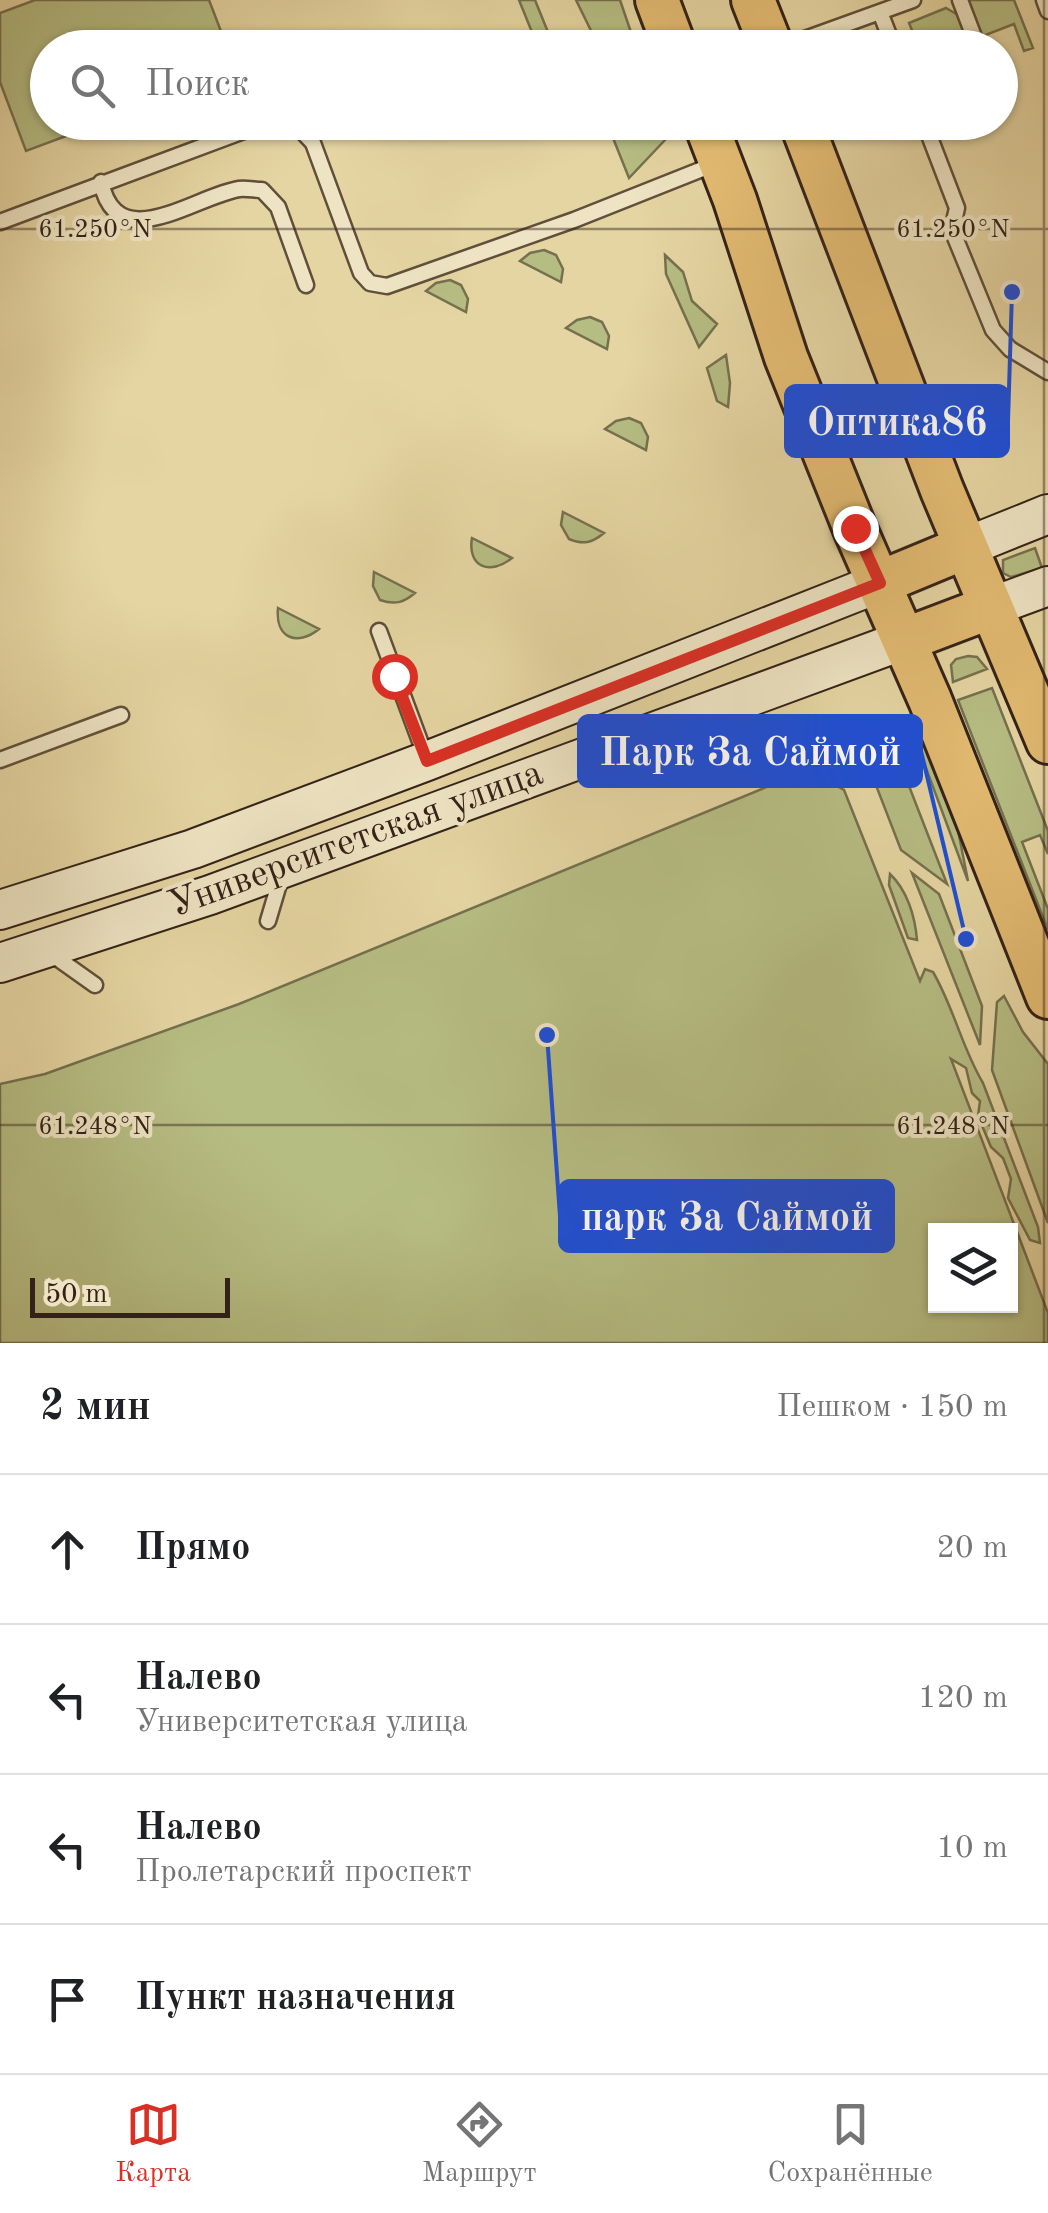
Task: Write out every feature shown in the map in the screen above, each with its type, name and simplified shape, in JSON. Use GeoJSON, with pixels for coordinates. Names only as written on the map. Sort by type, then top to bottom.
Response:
{"type":"FeatureCollection","features":[{"type":"Feature","properties":{"kind":"main road"},"geometry":{"type":"LineString","coordinates":[[656,0],[668,30]]}},
{"type":"Feature","properties":{"kind":"main road"},"geometry":{"type":"LineString","coordinates":[[753,0],[765,30]]}},
{"type":"Feature","properties":{"kind":"main road"},"geometry":{"type":"LineString","coordinates":[[711,140],[786,357],[1048,997]]}},
{"type":"Feature","properties":{"kind":"main road"},"geometry":{"type":"LineString","coordinates":[[808,140],[966,547],[1048,742]]}},
{"type":"Feature","properties":{"kind":"main road","name":"Университетская улица"},"geometry":{"type":"LineString","coordinates":[[0,910],[193,849],[427,761],[1048,514]]}},
{"type":"Feature","properties":{"kind":"main road","name":"Университетская улица"},"geometry":{"type":"LineString","coordinates":[[0,963],[283,868],[1048,586]]}},
{"type":"Feature","properties":{"kind":"lane"},"geometry":{"type":"LineString","coordinates":[[830,30],[913,0]]}},
{"type":"Feature","properties":{"kind":"lane"},"geometry":{"type":"LineString","coordinates":[[960,0],[971,30]]}},
{"type":"Feature","properties":{"kind":"lane"},"geometry":{"type":"LineString","coordinates":[[1044,0],[1048,11]]}},
{"type":"Feature","properties":{"kind":"lane"},"geometry":{"type":"LineString","coordinates":[[880,12],[887,30]]}},
{"type":"Feature","properties":{"kind":"lane"},"geometry":{"type":"LineString","coordinates":[[0,222],[218,140]]}},
{"type":"Feature","properties":{"kind":"lane"},"geometry":{"type":"LineString","coordinates":[[309,140],[360,273],[370,283],[388,286],[574,220],[720,162]]}},
{"type":"Feature","properties":{"kind":"lane"},"geometry":{"type":"LineString","coordinates":[[931,140],[957,208],[952,230],[993,330],[1010,349],[1048,372]]}},
{"type":"Feature","properties":{"kind":"lane"},"geometry":{"type":"LineString","coordinates":[[101,182],[104,197],[114,212],[134,219],[161,218],[239,189],[262,190],[278,207],[306,285]]}},
{"type":"Feature","properties":{"kind":"lane"},"geometry":{"type":"LineString","coordinates":[[378,631],[427,761]]}},
{"type":"Feature","properties":{"kind":"lane"},"geometry":{"type":"LineString","coordinates":[[0,760],[121,716]]}},
{"type":"Feature","properties":{"kind":"lane"},"geometry":{"type":"LineString","coordinates":[[268,921],[283,868]]}},
{"type":"Feature","properties":{"kind":"lane"},"geometry":{"type":"LineString","coordinates":[[45,950],[95,985]]}},
{"type":"Feature","properties":{"kind":"green space"},"geometry":{"type":"Polygon","coordinates":[[[35,0],[209,0],[220,30],[30,30],[30,140],[55,140],[26,151],[0,82],[0,13],[35,0]]]}},
{"type":"Feature","properties":{"kind":"green space"},"geometry":{"type":"Polygon","coordinates":[[[519,0],[535,0],[547,30],[531,30],[519,0]]]}},
{"type":"Feature","properties":{"kind":"green space"},"geometry":{"type":"Polygon","coordinates":[[[576,0],[620,0],[630,30],[591,30],[576,0]]]}},
{"type":"Feature","properties":{"kind":"green space"},"geometry":{"type":"Polygon","coordinates":[[[1014,0],[1033,48],[1024,51],[1014,24],[999,30],[975,30],[964,1],[1014,0]]]}},
{"type":"Feature","properties":{"kind":"green space"},"geometry":{"type":"Polygon","coordinates":[[[946,8],[958,15],[964,30],[912,30],[909,23],[946,8]]]}},
{"type":"Feature","properties":{"kind":"green space"},"geometry":{"type":"Polygon","coordinates":[[[614,140],[665,140],[629,178],[614,140]]]}},
{"type":"Feature","properties":{"kind":"green space"},"geometry":{"type":"Polygon","coordinates":[[[544,250],[556,255],[563,269],[561,282],[520,261],[530,253],[544,250]]]}},
{"type":"Feature","properties":{"kind":"green space"},"geometry":{"type":"Polygon","coordinates":[[[665,255],[683,272],[692,301],[717,324],[699,347],[666,274],[665,255]]]}},
{"type":"Feature","properties":{"kind":"green space"},"geometry":{"type":"Polygon","coordinates":[[[450,280],[461,285],[468,299],[466,312],[426,291],[436,283],[450,280]]]}},
{"type":"Feature","properties":{"kind":"green space"},"geometry":{"type":"Polygon","coordinates":[[[590,317],[602,322],[609,336],[607,349],[566,328],[590,317]]]}},
{"type":"Feature","properties":{"kind":"green space"},"geometry":{"type":"Polygon","coordinates":[[[726,355],[728,407],[717,401],[707,368],[726,355]]]}},
{"type":"Feature","properties":{"kind":"green space"},"geometry":{"type":"Polygon","coordinates":[[[629,418],[641,423],[648,437],[646,450],[605,429],[629,418]]]}},
{"type":"Feature","properties":{"kind":"green space"},"geometry":{"type":"Polygon","coordinates":[[[563,512],[604,533],[587,542],[569,539],[561,525],[563,512]]]}},
{"type":"Feature","properties":{"kind":"green space"},"geometry":{"type":"Polygon","coordinates":[[[472,538],[512,558],[496,567],[482,566],[473,556],[472,538]]]}},
{"type":"Feature","properties":{"kind":"green space"},"geometry":{"type":"Polygon","coordinates":[[[1035,548],[1042,568],[1011,577],[1003,573],[1003,560],[1035,548]]]}},
{"type":"Feature","properties":{"kind":"green space"},"geometry":{"type":"Polygon","coordinates":[[[374,572],[415,593],[399,602],[380,600],[373,586],[374,572]]]}},
{"type":"Feature","properties":{"kind":"green space"},"geometry":{"type":"Polygon","coordinates":[[[278,608],[319,629],[303,638],[289,636],[280,626],[278,608]]]}},
{"type":"Feature","properties":{"kind":"green space"},"geometry":{"type":"Polygon","coordinates":[[[968,656],[977,657],[987,669],[953,682],[951,665],[968,656]]]}},
{"type":"Feature","properties":{"kind":"green space"},"geometry":{"type":"Polygon","coordinates":[[[992,688],[1048,831],[1048,854],[1040,835],[1022,842],[1048,909],[1048,930],[958,700],[992,688]]]}},
{"type":"Feature","properties":{"kind":"green space"},"geometry":{"type":"Polygon","coordinates":[[[923,719],[954,810],[968,881],[910,725],[923,719]]]}},
{"type":"Feature","properties":{"kind":"green space"},"geometry":{"type":"Polygon","coordinates":[[[882,732],[890,737],[947,884],[901,850],[862,749],[866,738],[882,732]]]}},
{"type":"Feature","properties":{"kind":"green space"},"geometry":{"type":"Polygon","coordinates":[[[808,770],[844,790],[920,981],[925,969],[933,972],[947,1000],[1038,1227],[1040,1243],[1030,1240],[1008,1198],[1011,1179],[978,1116],[980,1101],[972,1093],[966,1068],[951,1059],[1014,1223],[928,1223],[928,1313],[1018,1313],[1018,1234],[1048,1313],[1048,1343],[0,1343],[0,1084],[45,1074],[239,1004],[808,770]]]}},
{"type":"Feature","properties":{"kind":"green space"},"geometry":{"type":"Polygon","coordinates":[[[912,873],[939,894],[982,1006],[980,1045],[912,873]]]}},
{"type":"Feature","properties":{"kind":"green space"},"geometry":{"type":"Polygon","coordinates":[[[890,874],[909,904],[917,940],[908,938],[889,885],[890,874]]]}},
{"type":"Feature","properties":{"kind":"green space"},"geometry":{"type":"Polygon","coordinates":[[[1004,996],[1023,1032],[1048,1064],[1048,1223],[992,1070],[997,1002],[1004,996]]]}},
{"type":"Feature","properties":{"kind":"place","name":"Оптика86"},"geometry":{"type":"Point","coordinates":[1012,292]}},
{"type":"Feature","properties":{"kind":"place","name":"Парк За Саймой"},"geometry":{"type":"Point","coordinates":[966,939]}},
{"type":"Feature","properties":{"kind":"place","name":"парк За Саймой"},"geometry":{"type":"Point","coordinates":[547,1035]}},
{"type":"Feature","properties":{"kind":"route"},"geometry":{"type":"LineString","coordinates":[[394,676],[427,761],[880,583],[855,528]]}}]}
